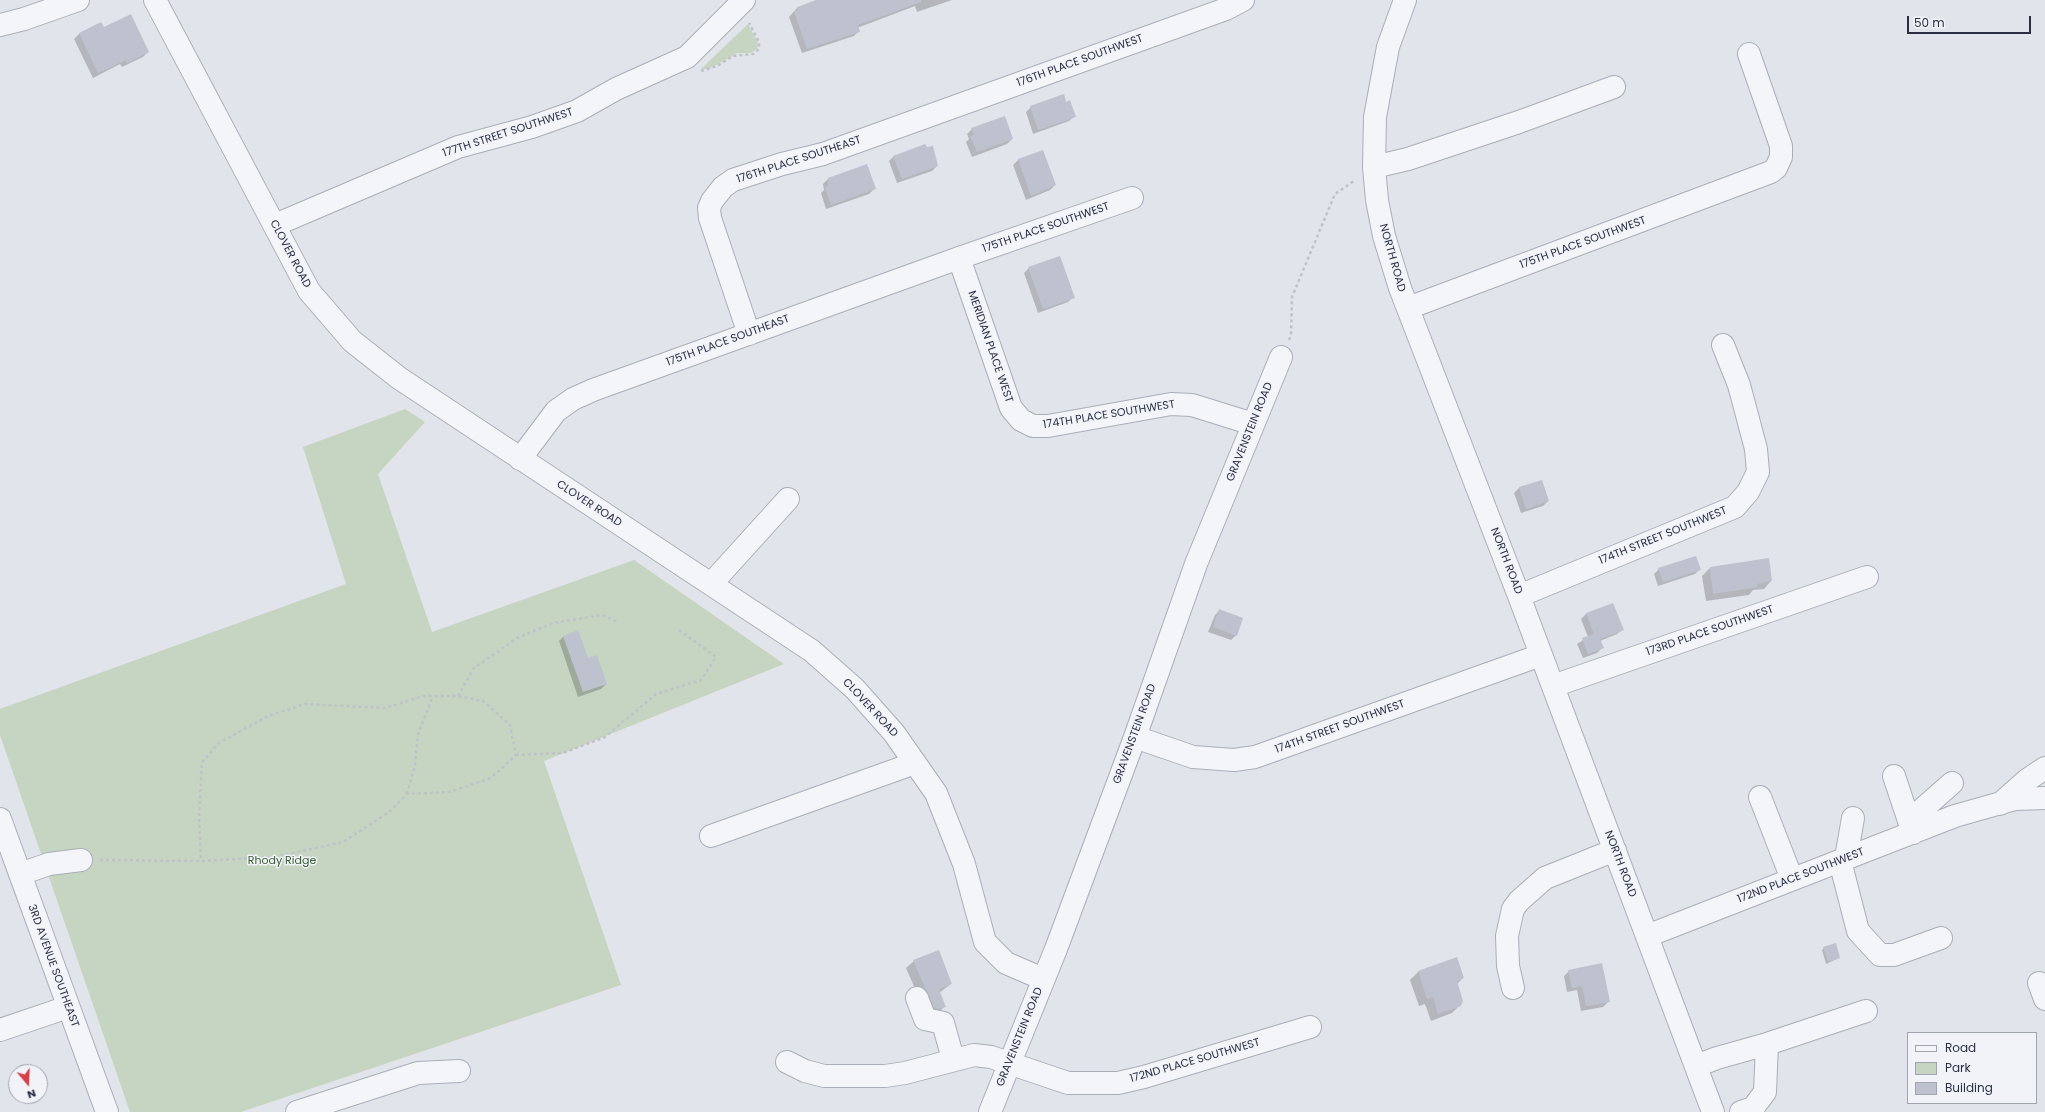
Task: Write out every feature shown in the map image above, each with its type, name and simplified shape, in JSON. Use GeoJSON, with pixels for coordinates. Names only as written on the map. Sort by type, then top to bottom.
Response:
{"type":"FeatureCollection","features":[{"type":"Feature","properties":{"kind":"street"},"geometry":{"type":"LineString","coordinates":[[0,25],[24,19],[78,0]]}},
{"type":"Feature","properties":{"kind":"street","name":"CLOVER ROAD"},"geometry":{"type":"LineString","coordinates":[[155,0],[309,291],[352,340],[399,378],[812,651],[855,689],[894,733],[936,793],[964,864],[985,942],[1006,963],[1043,979]]}},
{"type":"Feature","properties":{"kind":"street","name":"177TH STREET SOUTHWEST"},"geometry":{"type":"LineString","coordinates":[[275,225],[458,147],[532,127],[577,111],[616,88],[687,57],[744,0]]}},
{"type":"Feature","properties":{"kind":"street","name":"176TH PLACE SOUTHWEST"},"geometry":{"type":"LineString","coordinates":[[916,120],[1226,9],[1243,0]]}},
{"type":"Feature","properties":{"kind":"street","name":"NORTH ROAD"},"geometry":{"type":"LineString","coordinates":[[1406,0],[1388,47],[1375,117],[1374,167],[1377,200],[1392,266],[1519,596],[1713,1112]]}},
{"type":"Feature","properties":{"kind":"street","name":"175TH PLACE SOUTHWEST"},"geometry":{"type":"LineString","coordinates":[[1408,308],[1758,178],[1776,168],[1781,157],[1781,146],[1749,54]]}},
{"type":"Feature","properties":{"kind":"street"},"geometry":{"type":"LineString","coordinates":[[1374,167],[1408,159],[1512,125],[1614,87]]}},
{"type":"Feature","properties":{"kind":"street","name":"176TH PLACE SOUTHEAST"},"geometry":{"type":"LineString","coordinates":[[750,334],[710,218],[709,208],[716,193],[733,180],[782,164],[823,154],[916,120]]}},
{"type":"Feature","properties":{"kind":"street","name":"175TH PLACE SOUTHWEST"},"geometry":{"type":"LineString","coordinates":[[959,258],[1132,198]]}},
{"type":"Feature","properties":{"kind":"street","name":"175TH PLACE SOUTHEAST"},"geometry":{"type":"LineString","coordinates":[[520,459],[545,423],[556,411],[573,399],[593,390],[959,258]]}},
{"type":"Feature","properties":{"kind":"street","name":"MERIDIAN PLACE WEST"},"geometry":{"type":"LineString","coordinates":[[959,258],[1011,408],[1021,420],[1033,426]]}},
{"type":"Feature","properties":{"kind":"street","name":"174TH STREET SOUTHWEST"},"geometry":{"type":"LineString","coordinates":[[1519,596],[1735,507],[1748,492],[1758,472],[1756,449],[1739,384],[1722,345]]}},
{"type":"Feature","properties":{"kind":"street","name":"GRAVENSTEIN ROAD"},"geometry":{"type":"LineString","coordinates":[[990,1112],[1043,979],[1135,737],[1196,564],[1281,357]]}},
{"type":"Feature","properties":{"kind":"street","name":"174TH PLACE SOUTHWEST"},"geometry":{"type":"LineString","coordinates":[[1033,426],[1048,426],[1170,404],[1192,405],[1253,424]]}},
{"type":"Feature","properties":{"kind":"street"},"geometry":{"type":"LineString","coordinates":[[711,584],[788,498]]}},
{"type":"Feature","properties":{"kind":"street","name":"173RD PLACE SOUTHWEST"},"geometry":{"type":"LineString","coordinates":[[1553,686],[1868,576]]}},
{"type":"Feature","properties":{"kind":"street","name":"174TH STREET SOUTHWEST"},"geometry":{"type":"LineString","coordinates":[[1135,737],[1193,757],[1234,760],[1255,757],[1541,655]]}},
{"type":"Feature","properties":{"kind":"street"},"geometry":{"type":"LineString","coordinates":[[711,836],[869,781],[915,763]]}},
{"type":"Feature","properties":{"kind":"street"},"geometry":{"type":"LineString","coordinates":[[2000,804],[2026,780],[2045,768]]}},
{"type":"Feature","properties":{"kind":"street"},"geometry":{"type":"LineString","coordinates":[[1894,776],[1911,827],[1952,783]]}},
{"type":"Feature","properties":{"kind":"street"},"geometry":{"type":"LineString","coordinates":[[1760,797],[1792,879]]}},
{"type":"Feature","properties":{"kind":"street","name":"172ND PLACE SOUTHWEST"},"geometry":{"type":"LineString","coordinates":[[1646,936],[1843,860],[1911,827],[2015,800],[2045,798]]}},
{"type":"Feature","properties":{"kind":"street"},"geometry":{"type":"LineString","coordinates":[[1853,818],[1843,860],[1858,930],[1880,954],[1894,955],[1941,938]]}},
{"type":"Feature","properties":{"kind":"street","name":"3RD AVENUE SOUTHEAST"},"geometry":{"type":"LineString","coordinates":[[0,819],[107,1112]]}},
{"type":"Feature","properties":{"kind":"street"},"geometry":{"type":"LineString","coordinates":[[1513,988],[1508,966],[1507,936],[1514,909],[1519,901],[1545,878],[1615,850]]}},
{"type":"Feature","properties":{"kind":"street"},"geometry":{"type":"LineString","coordinates":[[20,874],[49,864],[81,860]]}},
{"type":"Feature","properties":{"kind":"street"},"geometry":{"type":"LineString","coordinates":[[917,998],[925,1019],[942,1023],[953,1059]]}},
{"type":"Feature","properties":{"kind":"street"},"geometry":{"type":"LineString","coordinates":[[0,1030],[68,1007]]}},
{"type":"Feature","properties":{"kind":"street"},"geometry":{"type":"LineString","coordinates":[[1696,1066],[1866,1011]]}},
{"type":"Feature","properties":{"kind":"street","name":"172ND PLACE SOUTHWEST"},"geometry":{"type":"LineString","coordinates":[[787,1062],[805,1071],[824,1076],[885,1076],[917,1071],[953,1059],[974,1055],[991,1057],[1068,1082],[1118,1083],[1144,1077],[1310,1027]]}},
{"type":"Feature","properties":{"kind":"street"},"geometry":{"type":"LineString","coordinates":[[1741,1112],[1754,1108],[1765,1092],[1767,1044]]}},
{"type":"Feature","properties":{"kind":"street"},"geometry":{"type":"LineString","coordinates":[[297,1112],[418,1073],[459,1071]]}},
{"type":"Feature","properties":{"kind":"path"},"geometry":{"type":"LineString","coordinates":[[697,70],[709,69],[733,56],[756,52],[759,49],[760,42],[748,21]]}},
{"type":"Feature","properties":{"kind":"path"},"geometry":{"type":"LineString","coordinates":[[1281,357],[1291,334],[1292,297],[1335,194],[1354,181]]}},
{"type":"Feature","properties":{"kind":"path"},"geometry":{"type":"LineString","coordinates":[[458,696],[474,668],[517,638],[552,623],[602,616],[618,622]]}},
{"type":"Feature","properties":{"kind":"path"},"geometry":{"type":"LineString","coordinates":[[407,794],[449,792],[491,778],[516,754],[563,752],[605,737],[656,694],[701,680],[716,657],[679,630]]}},
{"type":"Feature","properties":{"kind":"path"},"geometry":{"type":"LineString","coordinates":[[201,861],[199,816],[202,762],[219,743],[268,716],[305,704],[385,708],[424,696],[458,696],[482,701],[510,724],[516,754]]}},
{"type":"Feature","properties":{"kind":"path"},"geometry":{"type":"LineString","coordinates":[[81,860],[201,861],[275,857],[343,842],[389,812],[407,794],[415,765],[418,734],[433,696]]}},
{"type":"Feature","properties":{"kind":"green space"},"geometry":{"type":"Polygon","coordinates":[[[748,24],[758,43],[757,49],[750,53],[737,53],[708,69],[701,69],[748,24]]]}},
{"type":"Feature","properties":{"kind":"green space","name":"Rhody Ridge"},"geometry":{"type":"Polygon","coordinates":[[[405,409],[425,422],[378,474],[432,632],[634,560],[784,664],[544,761],[621,985],[241,1112],[130,1112],[0,735],[0,709],[346,584],[303,447],[405,409]]]}},
{"type":"Feature","properties":{"kind":"building"},"geometry":{"type":"Polygon","coordinates":[[[816,0],[921,0],[921,2],[858,25],[860,32],[807,49],[794,11],[798,10],[797,7],[816,0]]]}},
{"type":"Feature","properties":{"kind":"building"},"geometry":{"type":"Polygon","coordinates":[[[131,14],[149,52],[127,63],[126,60],[98,73],[79,33],[101,22],[104,27],[131,14]]]}},
{"type":"Feature","properties":{"kind":"building"},"geometry":{"type":"Polygon","coordinates":[[[1064,94],[1066,102],[1070,100],[1076,117],[1038,130],[1030,106],[1064,94]]]}},
{"type":"Feature","properties":{"kind":"building"},"geometry":{"type":"Polygon","coordinates":[[[1005,116],[1013,139],[977,152],[970,136],[974,135],[971,128],[1005,116]]]}},
{"type":"Feature","properties":{"kind":"building"},"geometry":{"type":"Polygon","coordinates":[[[925,144],[927,147],[933,146],[938,166],[902,179],[893,156],[925,144]]]}},
{"type":"Feature","properties":{"kind":"building"},"geometry":{"type":"Polygon","coordinates":[[[1043,150],[1056,185],[1031,196],[1018,159],[1043,150]]]}},
{"type":"Feature","properties":{"kind":"building"},"geometry":{"type":"Polygon","coordinates":[[[867,164],[876,189],[831,205],[825,188],[828,186],[828,178],[867,164]]]}},
{"type":"Feature","properties":{"kind":"building"},"geometry":{"type":"Polygon","coordinates":[[[1060,256],[1075,298],[1043,309],[1028,267],[1060,256]]]}},
{"type":"Feature","properties":{"kind":"building"},"geometry":{"type":"Polygon","coordinates":[[[1542,480],[1549,501],[1526,509],[1519,487],[1542,480]]]}},
{"type":"Feature","properties":{"kind":"building"},"geometry":{"type":"Polygon","coordinates":[[[1696,556],[1701,570],[1663,582],[1658,568],[1696,556]]]}},
{"type":"Feature","properties":{"kind":"building"},"geometry":{"type":"Polygon","coordinates":[[[1769,558],[1772,581],[1757,584],[1758,587],[1713,594],[1710,567],[1769,558]]]}},
{"type":"Feature","properties":{"kind":"building"},"geometry":{"type":"Polygon","coordinates":[[[1613,603],[1624,630],[1600,639],[1604,648],[1588,654],[1582,638],[1594,634],[1586,613],[1613,603]]]}},
{"type":"Feature","properties":{"kind":"building"},"geometry":{"type":"Polygon","coordinates":[[[1219,609],[1243,618],[1237,636],[1213,627],[1219,609]]]}},
{"type":"Feature","properties":{"kind":"building"},"geometry":{"type":"Polygon","coordinates":[[[578,630],[588,658],[597,655],[607,684],[583,692],[563,636],[578,630]]]}},
{"type":"Feature","properties":{"kind":"building"},"geometry":{"type":"Polygon","coordinates":[[[1836,943],[1840,958],[1828,962],[1823,947],[1836,943]]]}},
{"type":"Feature","properties":{"kind":"building"},"geometry":{"type":"Polygon","coordinates":[[[939,950],[952,984],[939,989],[946,1007],[939,1009],[934,1008],[913,960],[939,950]]]}},
{"type":"Feature","properties":{"kind":"building"},"geometry":{"type":"Polygon","coordinates":[[[1457,957],[1464,978],[1457,981],[1463,1001],[1461,1006],[1438,1014],[1433,997],[1427,999],[1418,971],[1457,957]]]}},
{"type":"Feature","properties":{"kind":"building"},"geometry":{"type":"Polygon","coordinates":[[[1602,963],[1610,1002],[1586,1006],[1582,986],[1572,988],[1568,970],[1602,963]]]}}]}
